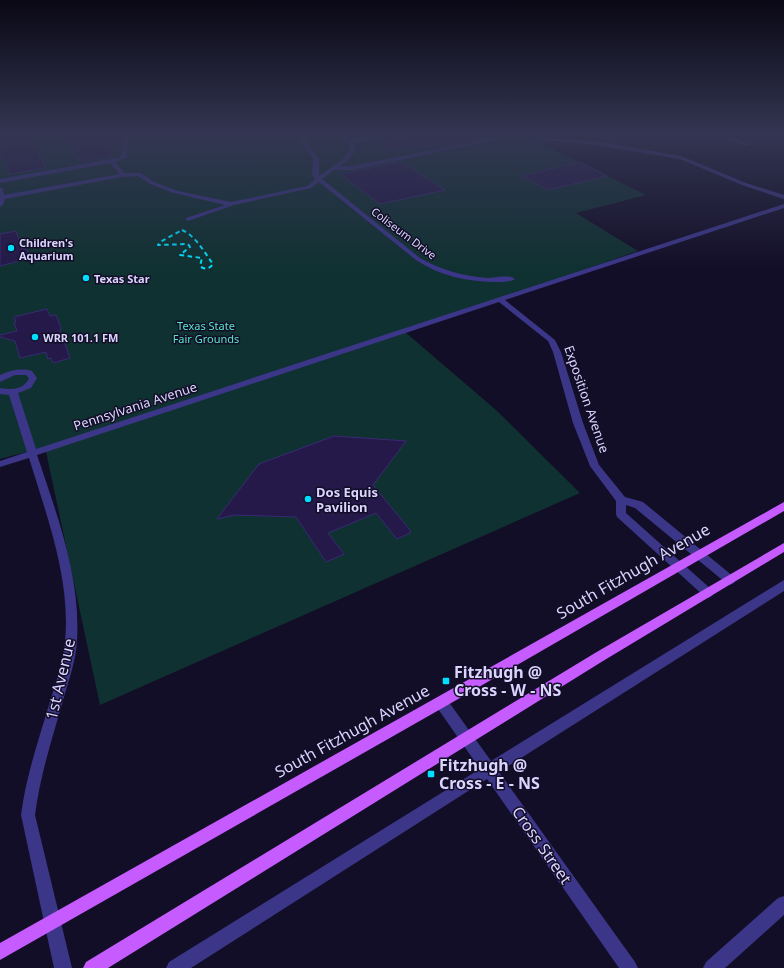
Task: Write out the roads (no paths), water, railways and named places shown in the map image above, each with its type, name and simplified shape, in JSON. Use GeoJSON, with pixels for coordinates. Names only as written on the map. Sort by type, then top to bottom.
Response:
{"type":"FeatureCollection","features":[{"type":"Feature","properties":{"kind":"main road","name":"South Fitzhugh Avenue"},"geometry":{"type":"LineString","coordinates":[[0,952],[784,506]]}},
{"type":"Feature","properties":{"kind":"main road"},"geometry":{"type":"LineString","coordinates":[[92,968],[466,738],[784,547]]}},
{"type":"Feature","properties":{"kind":"street"},"geometry":{"type":"LineString","coordinates":[[0,181],[16,178]]}},
{"type":"Feature","properties":{"kind":"street"},"geometry":{"type":"LineString","coordinates":[[5,198],[106,178]]}},
{"type":"Feature","properties":{"kind":"street"},"geometry":{"type":"LineString","coordinates":[[145,178],[152,183],[176,192],[232,204]]}},
{"type":"Feature","properties":{"kind":"street"},"geometry":{"type":"LineString","coordinates":[[730,178],[784,197]]}},
{"type":"Feature","properties":{"kind":"street"},"geometry":{"type":"LineString","coordinates":[[188,219],[232,204],[309,187],[319,180]]}},
{"type":"Feature","properties":{"kind":"street","name":"Coliseum Drive"},"geometry":{"type":"LineString","coordinates":[[319,180],[425,264],[443,271],[470,278],[496,280],[511,279]]}},
{"type":"Feature","properties":{"kind":"street"},"geometry":{"type":"LineString","coordinates":[[0,189],[2,195],[0,205]]}},
{"type":"Feature","properties":{"kind":"street","name":"Pennsylvania Avenue"},"geometry":{"type":"LineString","coordinates":[[0,464],[784,206]]}},
{"type":"Feature","properties":{"kind":"street"},"geometry":{"type":"LineString","coordinates":[[658,239],[667,244]]}},
{"type":"Feature","properties":{"kind":"street","name":"Exposition Avenue"},"geometry":{"type":"LineString","coordinates":[[500,300],[530,322],[551,340],[557,352],[590,454],[602,476],[621,500],[622,514],[708,593]]}},
{"type":"Feature","properties":{"kind":"street"},"geometry":{"type":"LineString","coordinates":[[0,391],[13,392],[25,388],[32,382],[33,378],[32,375],[24,372],[2,374]]}},
{"type":"Feature","properties":{"kind":"street","name":"1st Avenue"},"geometry":{"type":"LineString","coordinates":[[13,392],[63,555],[71,609],[71,642],[64,676],[31,790],[28,815],[63,968]]}},
{"type":"Feature","properties":{"kind":"street"},"geometry":{"type":"LineString","coordinates":[[621,500],[639,505],[730,580]]}},
{"type":"Feature","properties":{"kind":"street"},"geometry":{"type":"LineString","coordinates":[[175,968],[784,585]]}},
{"type":"Feature","properties":{"kind":"street","name":"Cross Street"},"geometry":{"type":"LineString","coordinates":[[441,702],[629,968]]}},
{"type":"Feature","properties":{"kind":"street"},"geometry":{"type":"LineString","coordinates":[[712,968],[784,904]]}},
{"type":"Feature","properties":{"kind":"railway"},"geometry":{"type":"LineString","coordinates":[[182,230],[191,236],[213,264],[209,268],[200,266],[202,258],[180,255],[190,247],[188,244],[158,245],[160,242],[182,230]]}},
{"type":"Feature","properties":{"kind":"place","name":"Children's Aquarium"},"geometry":{"type":"Point","coordinates":[11,248]}},
{"type":"Feature","properties":{"kind":"place","name":"Texas Star"},"geometry":{"type":"Point","coordinates":[86,278]}},
{"type":"Feature","properties":{"kind":"place","name":"WRR 101.1 FM"},"geometry":{"type":"Point","coordinates":[35,337]}},
{"type":"Feature","properties":{"kind":"place","name":"Dos Equis Pavilion"},"geometry":{"type":"Point","coordinates":[308,499]}},
{"type":"Feature","properties":{"kind":"place","name":"Fitzhugh @ Cross - W - NS"},"geometry":{"type":"Point","coordinates":[446,681]}},
{"type":"Feature","properties":{"kind":"place","name":"Fitzhugh @ Cross - E - NS"},"geometry":{"type":"Point","coordinates":[431,774]}},
{"type":"Feature","properties":{"kind":"park label","name":"Texas State Fair Grounds"},"geometry":{"type":"Point","coordinates":[206,331]}}]}
